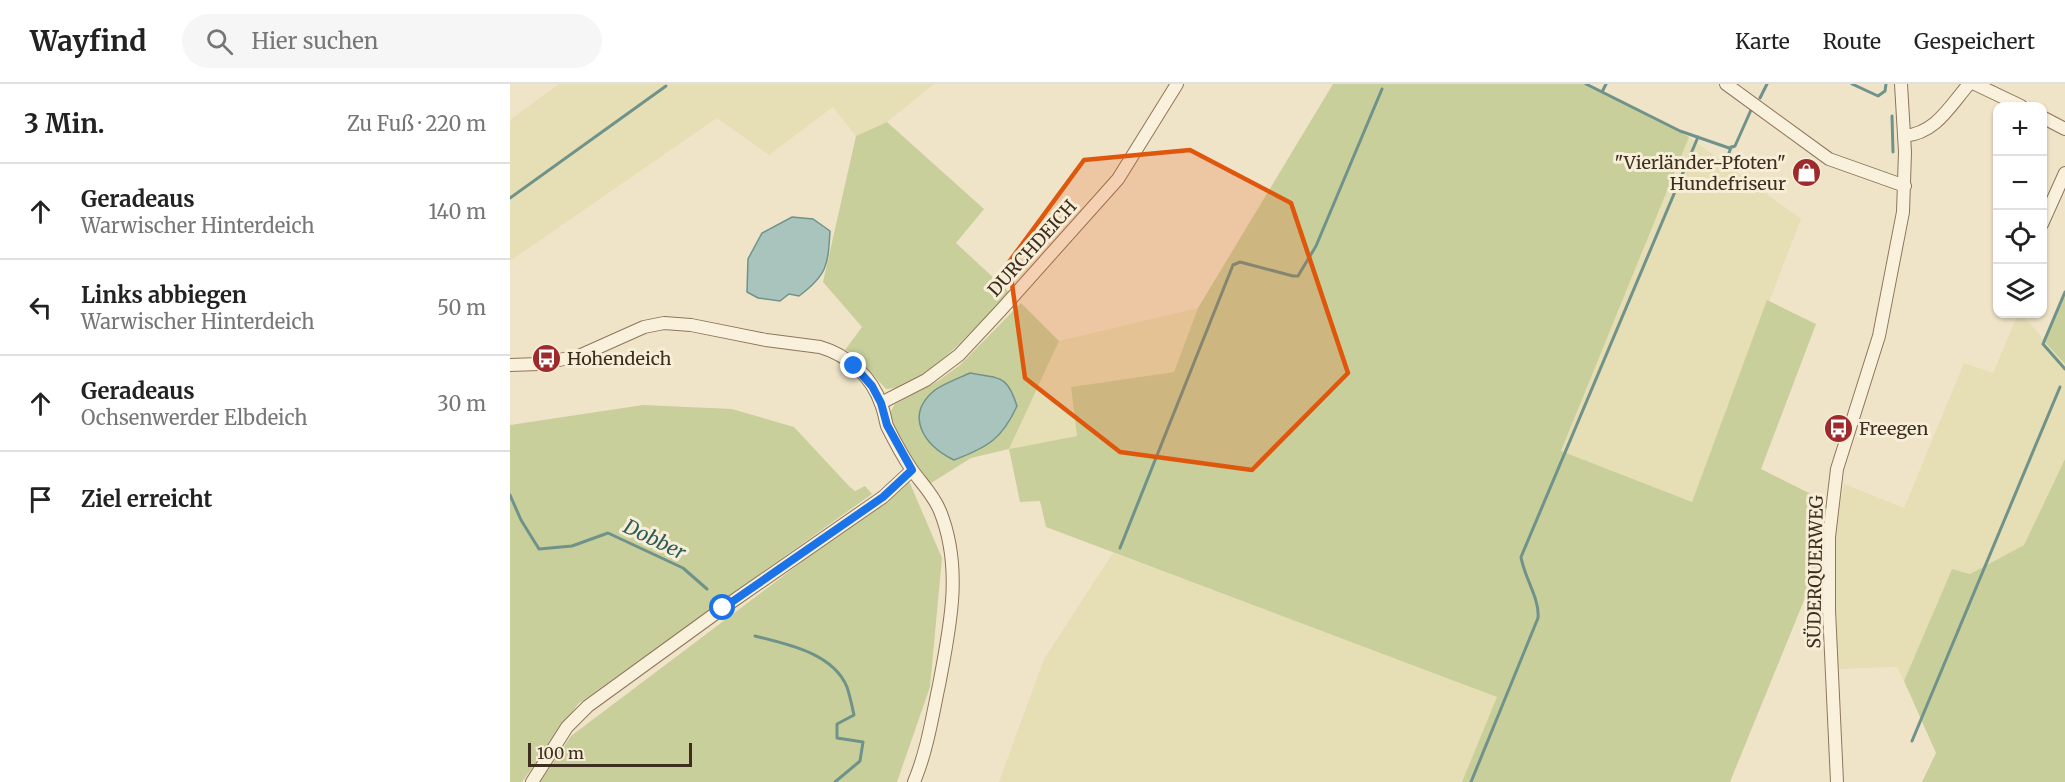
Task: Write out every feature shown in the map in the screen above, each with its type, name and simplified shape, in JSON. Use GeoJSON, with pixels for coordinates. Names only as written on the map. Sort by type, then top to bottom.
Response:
{"type":"FeatureCollection","features":[{"type":"Feature","properties":{"kind":"street","name":"DURCHDEICH"},"geometry":{"type":"LineString","coordinates":[[881,403],[926,380],[959,355],[1001,310],[1118,179],[1177,84]]}},
{"type":"Feature","properties":{"kind":"street"},"geometry":{"type":"LineString","coordinates":[[1726,84],[1829,159],[1905,186]]}},
{"type":"Feature","properties":{"kind":"street","name":"SÜDERQUERWEG"},"geometry":{"type":"LineString","coordinates":[[1837,782],[1829,610],[1829,537],[1833,493],[1845,441],[1887,305],[1905,186],[1900,84]]}},
{"type":"Feature","properties":{"kind":"street"},"geometry":{"type":"LineString","coordinates":[[1904,136],[1920,135],[1929,130],[1969,84]]}},
{"type":"Feature","properties":{"kind":"street"},"geometry":{"type":"LineString","coordinates":[[1976,84],[2013,102]]}},
{"type":"Feature","properties":{"kind":"street"},"geometry":{"type":"LineString","coordinates":[[2047,119],[2065,129]]}},
{"type":"Feature","properties":{"kind":"street"},"geometry":{"type":"LineString","coordinates":[[2047,215],[2065,173]]}},
{"type":"Feature","properties":{"kind":"street"},"geometry":{"type":"LineString","coordinates":[[510,365],[539,364],[579,356],[644,327],[681,323],[835,352],[849,360],[863,375],[881,403],[887,425],[912,470],[927,487],[941,513],[950,555],[954,596],[932,721],[914,782]]}},
{"type":"Feature","properties":{"kind":"street"},"geometry":{"type":"LineString","coordinates":[[532,782],[567,727],[588,706],[748,590],[883,497],[912,470]]}},
{"type":"Feature","properties":{"kind":"highlighted area"},"geometry":{"type":"Polygon","coordinates":[[[1190,150],[1291,203],[1348,373],[1252,470],[1120,452],[1025,378],[1009,262],[1084,160],[1190,150]]]}},
{"type":"Feature","properties":{"kind":"shaded area"},"geometry":{"type":"Polygon","coordinates":[[[559,84],[934,84],[887,122],[856,136],[833,107],[769,155],[717,118],[510,261],[510,120],[559,84]]]}},
{"type":"Feature","properties":{"kind":"shaded area"},"geometry":{"type":"Polygon","coordinates":[[[1689,137],[1801,219],[1692,502],[1561,451],[1689,137]]]}},
{"type":"Feature","properties":{"kind":"shaded area"},"geometry":{"type":"Polygon","coordinates":[[[1198,308],[1174,372],[1071,387],[1077,436],[1009,449],[1059,341],[1198,308]]]}},
{"type":"Feature","properties":{"kind":"shaded area"},"geometry":{"type":"Polygon","coordinates":[[[2016,318],[2025,318],[2065,364],[2065,459],[2024,545],[1970,574],[1952,569],[1904,681],[1897,667],[1837,669],[1835,533],[1844,484],[1904,508],[1964,363],[1993,373],[2016,318]]]}},
{"type":"Feature","properties":{"kind":"shaded area"},"geometry":{"type":"Polygon","coordinates":[[[1113,553],[1498,697],[1462,782],[999,782],[1044,659],[1113,553]]]}},
{"type":"Feature","properties":{"kind":"green space"},"geometry":{"type":"Polygon","coordinates":[[[1333,84],[1586,84],[1689,137],[1561,451],[1692,502],[1767,300],[1816,324],[1761,469],[1825,501],[1816,571],[1730,782],[1462,782],[1497,697],[1046,527],[1040,501],[1020,502],[1009,449],[1077,436],[1071,387],[1174,372],[1198,308],[1333,84]]]}},
{"type":"Feature","properties":{"kind":"green space"},"geometry":{"type":"Polygon","coordinates":[[[887,122],[984,209],[956,243],[1009,292],[952,351],[935,365],[918,378],[901,386],[886,389],[854,354],[845,350],[862,327],[823,282],[856,136],[887,122]]]}},
{"type":"Feature","properties":{"kind":"green space"},"geometry":{"type":"Polygon","coordinates":[[[2065,294],[2065,364],[2043,340],[2065,294]]]}},
{"type":"Feature","properties":{"kind":"green space"},"geometry":{"type":"Polygon","coordinates":[[[1021,303],[1059,341],[1009,449],[971,458],[928,485],[891,422],[891,411],[895,404],[938,381],[960,365],[1021,303]]]}},
{"type":"Feature","properties":{"kind":"green space"},"geometry":{"type":"Polygon","coordinates":[[[643,405],[732,409],[794,427],[849,486],[855,491],[865,486],[872,494],[578,704],[522,782],[510,782],[510,425],[643,405]]]}},
{"type":"Feature","properties":{"kind":"green space"},"geometry":{"type":"Polygon","coordinates":[[[2065,459],[2065,782],[1922,782],[1936,753],[1904,681],[1952,569],[1970,574],[2024,545],[2065,459]]]}},
{"type":"Feature","properties":{"kind":"green space"},"geometry":{"type":"Polygon","coordinates":[[[909,481],[942,558],[930,687],[897,782],[540,782],[571,736],[909,481]]]}},
{"type":"Feature","properties":{"kind":"water"},"geometry":{"type":"Polygon","coordinates":[[[792,217],[813,219],[830,231],[824,269],[815,282],[799,296],[789,294],[780,301],[758,298],[747,292],[748,259],[762,233],[792,217]]]}},
{"type":"Feature","properties":{"kind":"water"},"geometry":{"type":"Polygon","coordinates":[[[970,373],[995,378],[1006,383],[1017,406],[1006,427],[993,440],[976,451],[954,460],[934,447],[927,439],[919,420],[920,410],[925,400],[935,390],[970,373]]]}},
{"type":"Feature","properties":{"kind":"waterway"},"geometry":{"type":"LineString","coordinates":[[1586,84],[1680,131],[1729,148],[1735,146],[1751,110]]}},
{"type":"Feature","properties":{"kind":"waterway"},"geometry":{"type":"LineString","coordinates":[[1602,92],[1606,84]]}},
{"type":"Feature","properties":{"kind":"waterway"},"geometry":{"type":"LineString","coordinates":[[1760,98],[1767,84]]}},
{"type":"Feature","properties":{"kind":"waterway"},"geometry":{"type":"LineString","coordinates":[[1852,84],[1878,96],[1885,91],[1886,84]]}},
{"type":"Feature","properties":{"kind":"waterway"},"geometry":{"type":"LineString","coordinates":[[510,198],[666,86]]}},
{"type":"Feature","properties":{"kind":"waterway"},"geometry":{"type":"LineString","coordinates":[[1120,548],[1233,265],[1240,262],[1298,276],[1316,246],[1382,89]]}},
{"type":"Feature","properties":{"kind":"waterway"},"geometry":{"type":"LineString","coordinates":[[1892,116],[1893,152]]}},
{"type":"Feature","properties":{"kind":"waterway"},"geometry":{"type":"LineString","coordinates":[[1471,782],[1538,618],[1537,603],[1521,557],[1698,137]]}},
{"type":"Feature","properties":{"kind":"waterway"},"geometry":{"type":"LineString","coordinates":[[1728,156],[1731,147]]}},
{"type":"Feature","properties":{"kind":"waterway"},"geometry":{"type":"LineString","coordinates":[[2065,292],[2043,344],[2065,369]]}},
{"type":"Feature","properties":{"kind":"waterway"},"geometry":{"type":"LineString","coordinates":[[1912,741],[2060,387]]}},
{"type":"Feature","properties":{"kind":"waterway","name":"Dobber"},"geometry":{"type":"LineString","coordinates":[[510,495],[521,520],[539,549],[572,546],[608,533],[683,568],[707,589]]}},
{"type":"Feature","properties":{"kind":"waterway","name":"Dobber"},"geometry":{"type":"LineString","coordinates":[[755,636],[794,647],[820,658],[840,675],[847,687],[854,715],[837,724],[837,738],[863,742],[860,761],[835,782]]}},
{"type":"Feature","properties":{"kind":"place","name":"\"Vierländer-Pfoten\" Hundefriseur"},"geometry":{"type":"Point","coordinates":[1807,172]}},
{"type":"Feature","properties":{"kind":"place","name":"Hohendeich"},"geometry":{"type":"Point","coordinates":[546,358]}},
{"type":"Feature","properties":{"kind":"place","name":"Freegen"},"geometry":{"type":"Point","coordinates":[1838,428]}},
{"type":"Feature","properties":{"kind":"route"},"geometry":{"type":"LineString","coordinates":[[723,608],[883,497],[912,470],[887,425],[881,403],[872,386],[854,366]]}}]}
